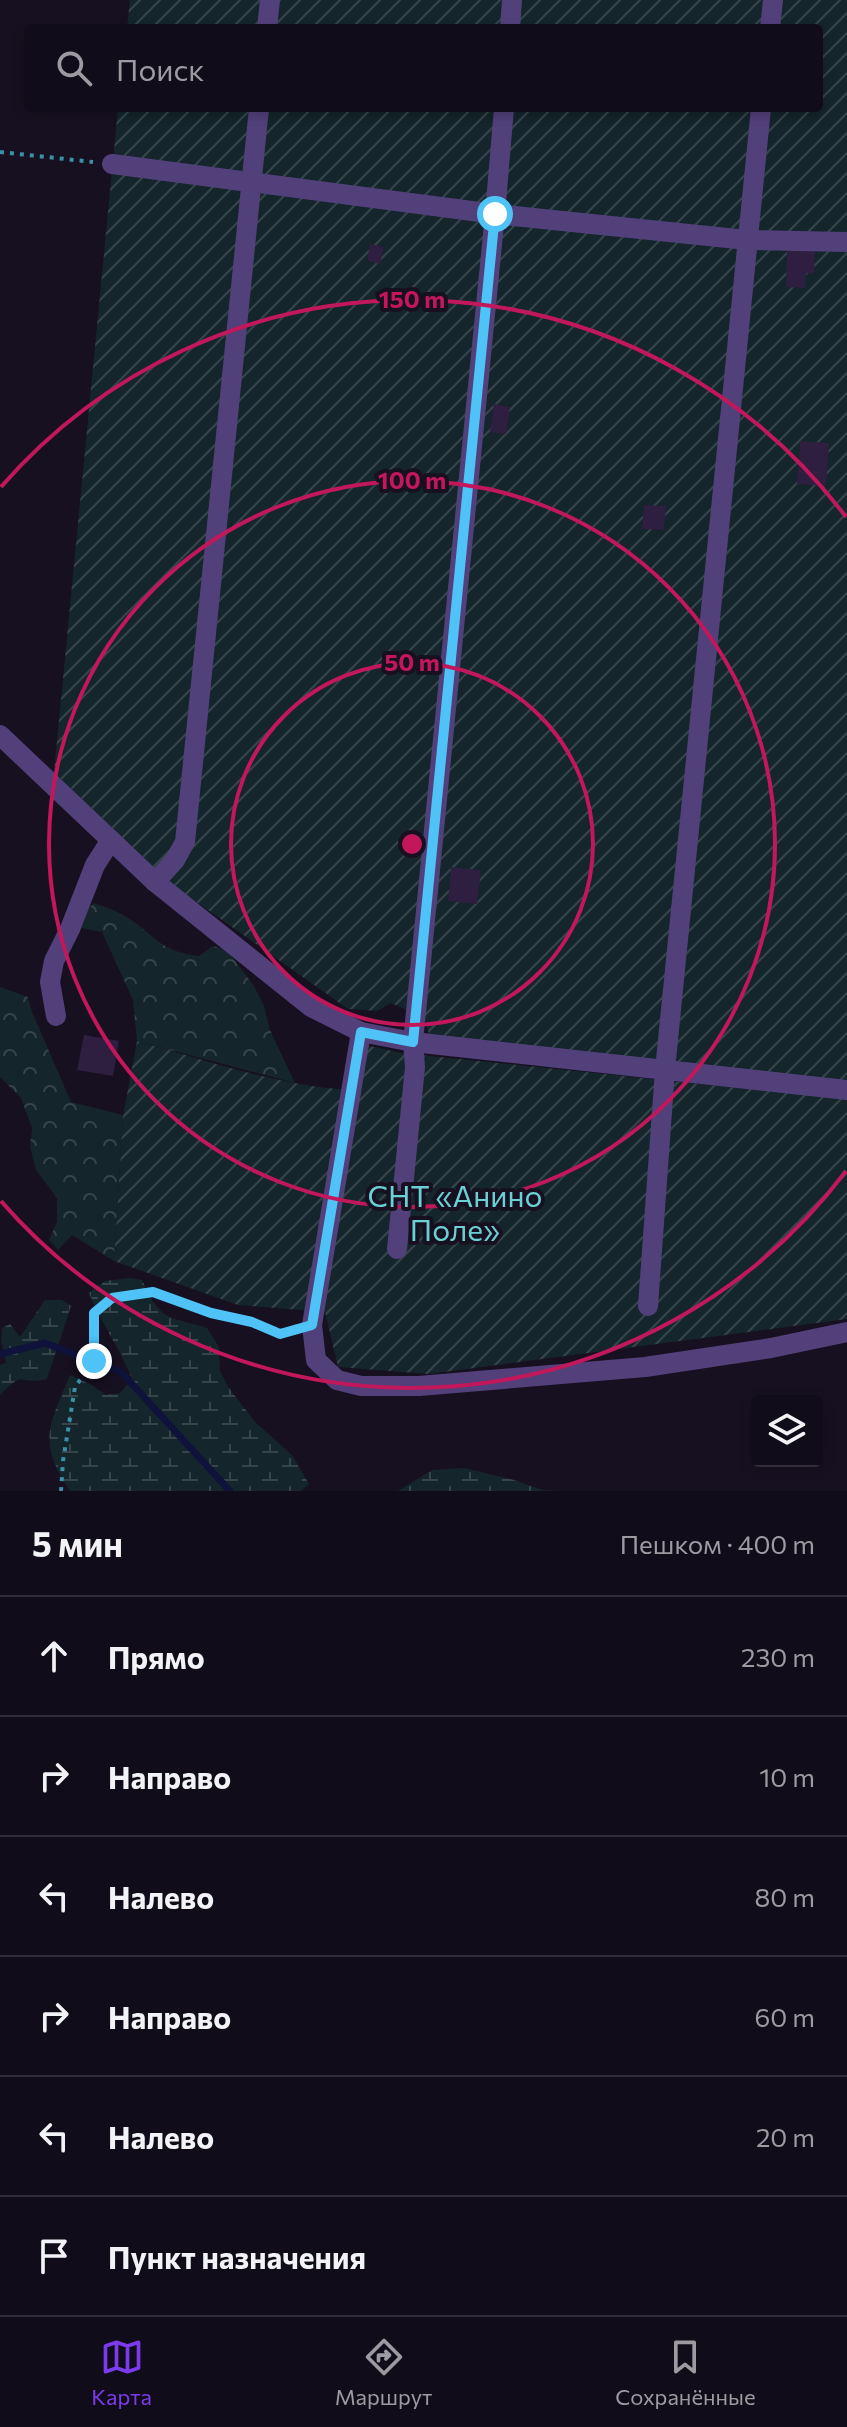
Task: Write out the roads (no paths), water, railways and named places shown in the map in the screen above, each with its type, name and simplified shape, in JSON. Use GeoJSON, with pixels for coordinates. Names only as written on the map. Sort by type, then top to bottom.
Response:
{"type":"FeatureCollection","features":[{"type":"Feature","properties":{"kind":"street"},"geometry":{"type":"LineString","coordinates":[[267,24],[270,0]]}},
{"type":"Feature","properties":{"kind":"street"},"geometry":{"type":"LineString","coordinates":[[510,24],[512,0]]}},
{"type":"Feature","properties":{"kind":"street"},"geometry":{"type":"LineString","coordinates":[[770,24],[773,0]]}},
{"type":"Feature","properties":{"kind":"street"},"geometry":{"type":"LineString","coordinates":[[155,882],[175,860],[185,842],[259,112]]}},
{"type":"Feature","properties":{"kind":"street"},"geometry":{"type":"LineString","coordinates":[[397,1249],[415,1067],[413,1042],[504,112]]}},
{"type":"Feature","properties":{"kind":"street"},"geometry":{"type":"LineString","coordinates":[[648,1306],[665,1070],[761,112]]}},
{"type":"Feature","properties":{"kind":"street"},"geometry":{"type":"LineString","coordinates":[[112,164],[495,214],[747,240],[847,242]]}},
{"type":"Feature","properties":{"kind":"street"},"geometry":{"type":"LineString","coordinates":[[0,735],[155,882],[311,1007],[361,1032],[413,1042],[847,1090]]}},
{"type":"Feature","properties":{"kind":"street"},"geometry":{"type":"LineString","coordinates":[[56,1016],[50,982],[54,961],[95,865],[111,840]]}},
{"type":"Feature","properties":{"kind":"street"},"geometry":{"type":"LineString","coordinates":[[361,1032],[312,1325],[316,1360],[337,1380],[361,1386],[419,1386],[645,1367],[771,1348],[847,1332]]}},
{"type":"Feature","properties":{"kind":"waterway"},"geometry":{"type":"LineString","coordinates":[[0,1354],[45,1343],[121,1372],[230,1491]]}},
{"type":"Feature","properties":{"kind":"park label","name":"СНТ «Анино Поле»"},"geometry":{"type":"Point","coordinates":[455,1214]}}]}
